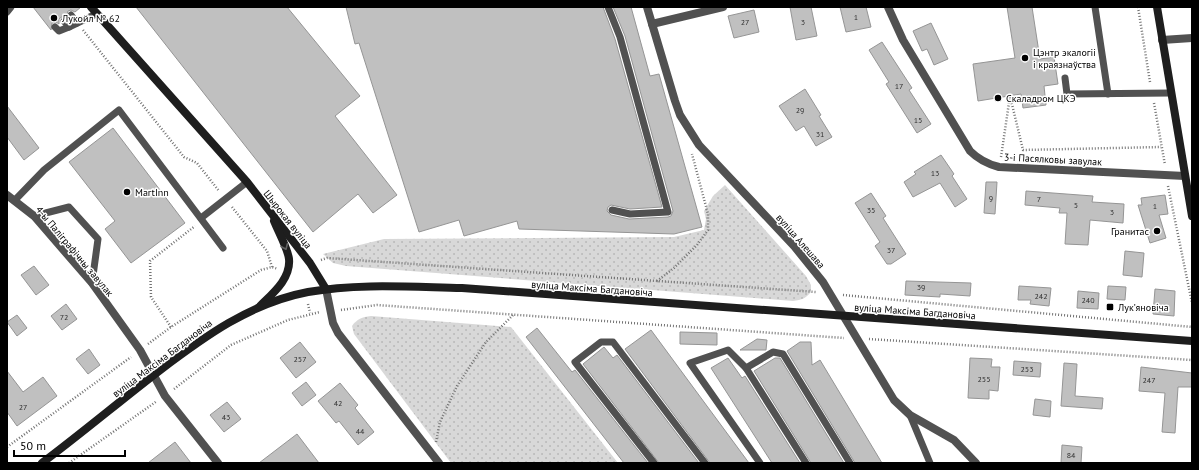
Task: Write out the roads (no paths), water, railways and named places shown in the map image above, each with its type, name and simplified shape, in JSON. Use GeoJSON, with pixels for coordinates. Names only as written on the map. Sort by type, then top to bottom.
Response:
{"type":"FeatureCollection","features":[{"type":"Feature","properties":{"kind":"main road","name":"Шырокая вуліца"},"geometry":{"type":"LineString","coordinates":[[91,7],[247,182],[310,263],[326,289]]}},
{"type":"Feature","properties":{"kind":"main road"},"geometry":{"type":"LineString","coordinates":[[1157,7],[1192,216]]}},
{"type":"Feature","properties":{"kind":"main road"},"geometry":{"type":"LineString","coordinates":[[259,307],[280,284],[288,272],[289,259],[270,211]]}},
{"type":"Feature","properties":{"kind":"main road","name":"вуліца Максіма Багдановіча"},"geometry":{"type":"LineString","coordinates":[[42,463],[154,375],[220,327],[259,307],[306,293],[326,289],[350,287],[462,288],[1192,341]]}},
{"type":"Feature","properties":{"kind":"street","name":"вуліца Алешава"},"geometry":{"type":"LineString","coordinates":[[647,7],[675,101],[689,130],[709,156],[810,264],[845,316],[888,392],[900,407],[954,440],[976,463]]}},
{"type":"Feature","properties":{"kind":"street"},"geometry":{"type":"LineString","coordinates":[[652,24],[722,7]]}},
{"type":"Feature","properties":{"kind":"street","name":"3-і Пасялковы завулак"},"geometry":{"type":"LineString","coordinates":[[888,7],[903,40],[970,151],[978,159],[999,167],[1185,176]]}},
{"type":"Feature","properties":{"kind":"street"},"geometry":{"type":"LineString","coordinates":[[1162,40],[1192,38]]}},
{"type":"Feature","properties":{"kind":"street","name":"4-ы Паліграфічны завулак"},"geometry":{"type":"LineString","coordinates":[[7,195],[34,216],[92,283],[140,350],[165,396],[218,463]]}},
{"type":"Feature","properties":{"kind":"street","name":"Шырокая вуліца"},"geometry":{"type":"LineString","coordinates":[[326,289],[333,323],[338,333],[438,463]]}},
{"type":"Feature","properties":{"kind":"lane"},"geometry":{"type":"LineString","coordinates":[[7,12],[11,7]]}},
{"type":"Feature","properties":{"kind":"lane"},"geometry":{"type":"LineString","coordinates":[[608,7],[620,37],[668,212],[630,214],[612,210]]}},
{"type":"Feature","properties":{"kind":"lane"},"geometry":{"type":"LineString","coordinates":[[1095,7],[1108,94]]}},
{"type":"Feature","properties":{"kind":"lane"},"geometry":{"type":"LineString","coordinates":[[56,27],[59,32],[96,14]]}},
{"type":"Feature","properties":{"kind":"lane"},"geometry":{"type":"LineString","coordinates":[[71,15],[77,23]]}},
{"type":"Feature","properties":{"kind":"lane"},"geometry":{"type":"LineString","coordinates":[[64,21],[69,27]]}},
{"type":"Feature","properties":{"kind":"lane"},"geometry":{"type":"LineString","coordinates":[[1064,78],[1067,94],[1171,93]]}},
{"type":"Feature","properties":{"kind":"lane"},"geometry":{"type":"LineString","coordinates":[[15,200],[44,170],[119,110],[223,248]]}},
{"type":"Feature","properties":{"kind":"lane"},"geometry":{"type":"LineString","coordinates":[[201,218],[247,182]]}},
{"type":"Feature","properties":{"kind":"lane"},"geometry":{"type":"LineString","coordinates":[[34,216],[69,208],[98,239],[92,283]]}},
{"type":"Feature","properties":{"kind":"lane"},"geometry":{"type":"LineString","coordinates":[[654,463],[575,362],[601,342],[613,342],[705,463]]}},
{"type":"Feature","properties":{"kind":"lane"},"geometry":{"type":"LineString","coordinates":[[760,463],[690,363],[728,350],[746,368],[806,463]]}},
{"type":"Feature","properties":{"kind":"lane"},"geometry":{"type":"LineString","coordinates":[[746,368],[773,352],[783,354],[850,463]]}},
{"type":"Feature","properties":{"kind":"lane"},"geometry":{"type":"LineString","coordinates":[[910,414],[930,463]]}},
{"type":"Feature","properties":{"kind":"place","name":"Лукойл № 62"},"geometry":{"type":"Point","coordinates":[54,18]}},
{"type":"Feature","properties":{"kind":"place","name":"Цэнтр экалогіі і краязнаўства"},"geometry":{"type":"Point","coordinates":[1025,58]}},
{"type":"Feature","properties":{"kind":"place","name":"Скаладром ЦКЭ"},"geometry":{"type":"Point","coordinates":[998,98]}},
{"type":"Feature","properties":{"kind":"place","name":"MartInn"},"geometry":{"type":"Point","coordinates":[127,192]}},
{"type":"Feature","properties":{"kind":"place","name":"Гранитас"},"geometry":{"type":"Point","coordinates":[1157,231]}},
{"type":"Feature","properties":{"kind":"place","name":"Лукʼяновіча"},"geometry":{"type":"Point","coordinates":[1110,307]}}]}
